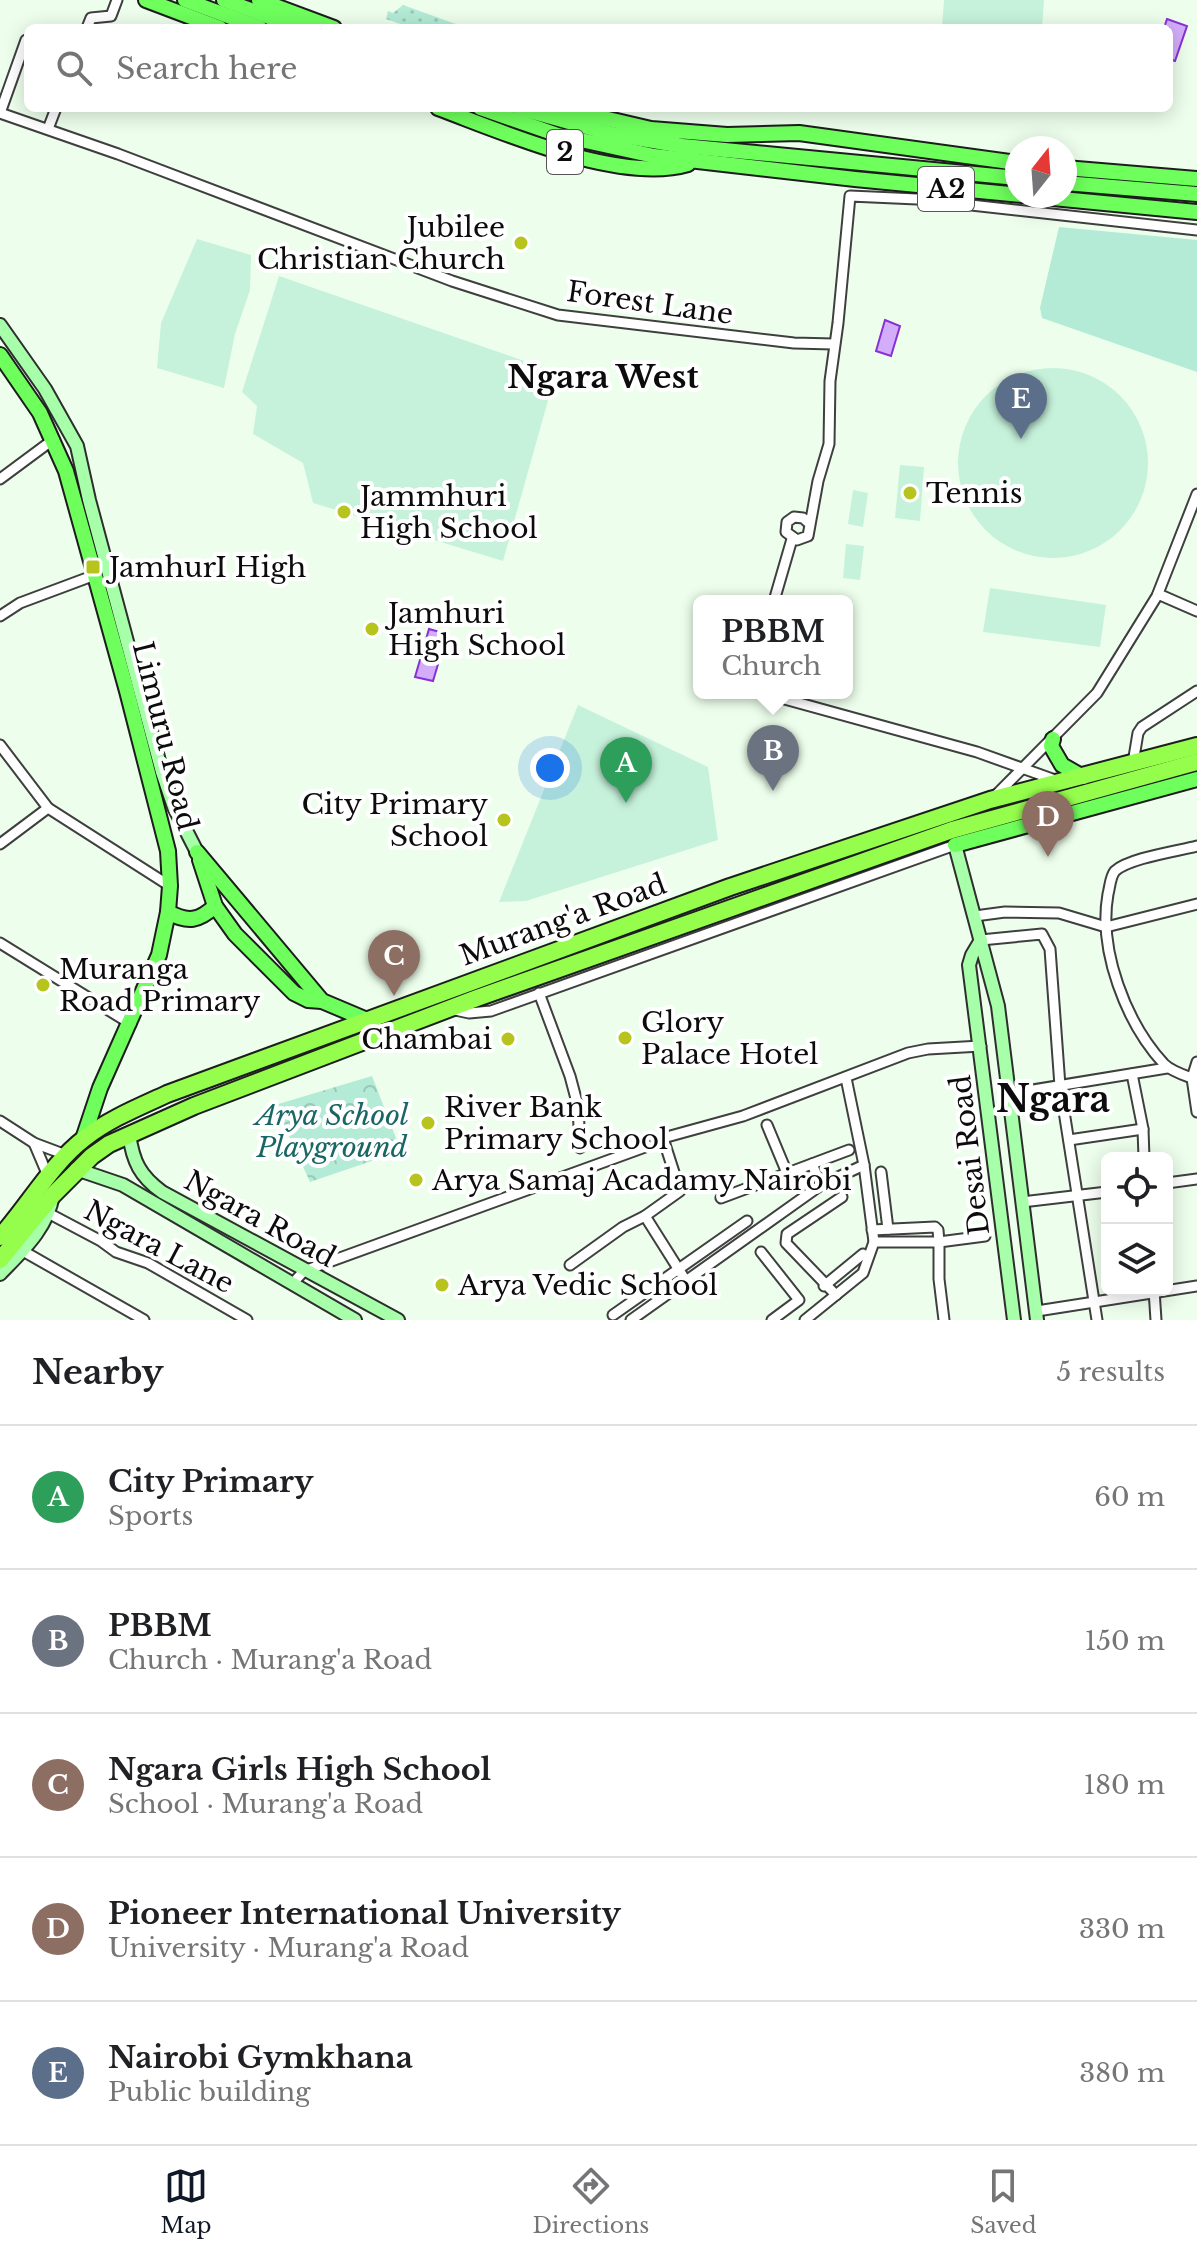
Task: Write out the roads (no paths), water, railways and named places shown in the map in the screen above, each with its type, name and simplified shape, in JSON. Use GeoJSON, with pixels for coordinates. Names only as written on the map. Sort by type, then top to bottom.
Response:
{"type":"FeatureCollection","features":[{"type":"Feature","properties":{"kind":"highway","name":"Murang'a Road"},"geometry":{"type":"LineString","coordinates":[[0,1237],[48,1176],[83,1139],[130,1111],[167,1094],[730,887],[990,800],[1197,746]]}},
{"type":"Feature","properties":{"kind":"highway","name":"Murang'a Road"},"geometry":{"type":"LineString","coordinates":[[0,1260],[76,1169],[109,1144],[238,1088],[449,1009],[952,830],[1197,762]]}},
{"type":"Feature","properties":{"kind":"main road"},"geometry":{"type":"LineString","coordinates":[[146,0],[209,24]]}},
{"type":"Feature","properties":{"kind":"main road"},"geometry":{"type":"LineString","coordinates":[[185,0],[249,24]]}},
{"type":"Feature","properties":{"kind":"main road"},"geometry":{"type":"LineString","coordinates":[[224,0],[287,24]]}},
{"type":"Feature","properties":{"kind":"main road"},"geometry":{"type":"LineString","coordinates":[[259,0],[323,24]]}},
{"type":"Feature","properties":{"kind":"main road","name":"2"},"geometry":{"type":"LineString","coordinates":[[449,112],[555,150],[603,162],[675,168],[696,162]]}},
{"type":"Feature","properties":{"kind":"main road","name":"A2"},"geometry":{"type":"LineString","coordinates":[[492,112],[558,135],[609,140],[726,142],[1005,177]]}},
{"type":"Feature","properties":{"kind":"main road","name":"A2"},"geometry":{"type":"LineString","coordinates":[[530,112],[609,140],[696,162],[1060,201],[1197,212]]}},
{"type":"Feature","properties":{"kind":"main road"},"geometry":{"type":"LineString","coordinates":[[578,112],[726,142],[799,133],[1005,161]]}},
{"type":"Feature","properties":{"kind":"main road"},"geometry":{"type":"LineString","coordinates":[[1077,169],[1197,179]]}},
{"type":"Feature","properties":{"kind":"main road"},"geometry":{"type":"LineString","coordinates":[[1077,184],[1197,194]]}},
{"type":"Feature","properties":{"kind":"main road","name":"Limuru Road"},"geometry":{"type":"LineString","coordinates":[[0,325],[45,389],[77,446],[162,772],[174,807],[197,852],[322,1001],[367,1020]]}},
{"type":"Feature","properties":{"kind":"main road","name":"Limuru Road"},"geometry":{"type":"LineString","coordinates":[[0,355],[54,439],[70,483],[168,851],[168,912],[159,955],[100,1088],[83,1139]]}},
{"type":"Feature","properties":{"kind":"main road"},"geometry":{"type":"LineString","coordinates":[[1053,739],[1051,746],[1062,765],[1083,777]]}},
{"type":"Feature","properties":{"kind":"main road","name":"Murang'a Road"},"geometry":{"type":"LineString","coordinates":[[955,845],[1197,779]]}},
{"type":"Feature","properties":{"kind":"main road","name":"Desai Road"},"geometry":{"type":"LineString","coordinates":[[955,845],[998,1006],[1037,1316]]}},
{"type":"Feature","properties":{"kind":"main road"},"geometry":{"type":"LineString","coordinates":[[197,852],[215,906],[235,934],[294,993],[308,1000],[322,1001]]}},
{"type":"Feature","properties":{"kind":"main road"},"geometry":{"type":"LineString","coordinates":[[168,912],[187,920],[197,919],[215,906]]}},
{"type":"Feature","properties":{"kind":"main road","name":"Desai Road"},"geometry":{"type":"LineString","coordinates":[[981,940],[969,965],[1014,1320]]}},
{"type":"Feature","properties":{"kind":"main road","name":"Ngara Road"},"geometry":{"type":"LineString","coordinates":[[129,1134],[136,1165],[143,1178],[153,1185],[304,1271],[398,1320]]}},
{"type":"Feature","properties":{"kind":"main road","name":"Ngara Road"},"geometry":{"type":"LineString","coordinates":[[76,1169],[123,1185],[355,1320]]}},
{"type":"Feature","properties":{"kind":"main road"},"geometry":{"type":"LineString","coordinates":[[0,1274],[23,1251],[50,1214],[53,1195]]}},
{"type":"Feature","properties":{"kind":"street"},"geometry":{"type":"LineString","coordinates":[[89,24],[91,18],[111,16],[117,0]]}},
{"type":"Feature","properties":{"kind":"street"},"geometry":{"type":"LineString","coordinates":[[0,113],[24,46]]}},
{"type":"Feature","properties":{"kind":"street"},"geometry":{"type":"LineString","coordinates":[[48,129],[54,112]]}},
{"type":"Feature","properties":{"kind":"street","name":"Forest Lane"},"geometry":{"type":"LineString","coordinates":[[0,113],[452,281],[558,315],[794,343],[833,344]]}},
{"type":"Feature","properties":{"kind":"street"},"geometry":{"type":"LineString","coordinates":[[810,524],[803,518],[790,519],[785,527],[786,532],[792,539],[805,539],[809,532],[818,481],[829,444],[833,344],[838,323],[850,196],[917,199],[1197,230]]}},
{"type":"Feature","properties":{"kind":"street"},"geometry":{"type":"LineString","coordinates":[[0,479],[54,439]]}},
{"type":"Feature","properties":{"kind":"street"},"geometry":{"type":"LineString","coordinates":[[990,800],[1097,693],[1158,594],[1197,494]]}},
{"type":"Feature","properties":{"kind":"street"},"geometry":{"type":"LineString","coordinates":[[776,595],[792,539]]}},
{"type":"Feature","properties":{"kind":"street"},"geometry":{"type":"LineString","coordinates":[[0,616],[20,603],[95,575]]}},
{"type":"Feature","properties":{"kind":"street"},"geometry":{"type":"LineString","coordinates":[[1158,594],[1197,611]]}},
{"type":"Feature","properties":{"kind":"street"},"geometry":{"type":"LineString","coordinates":[[1133,763],[1138,733],[1142,727],[1197,691]]}},
{"type":"Feature","properties":{"kind":"street"},"geometry":{"type":"LineString","coordinates":[[784,699],[1024,767],[1063,783]]}},
{"type":"Feature","properties":{"kind":"street"},"geometry":{"type":"LineString","coordinates":[[0,745],[48,808],[170,886]]}},
{"type":"Feature","properties":{"kind":"street"},"geometry":{"type":"LineString","coordinates":[[0,844],[48,808]]}},
{"type":"Feature","properties":{"kind":"street","name":"Murang'a Road"},"geometry":{"type":"LineString","coordinates":[[449,1009],[469,1013],[491,1011],[955,845]]}},
{"type":"Feature","properties":{"kind":"street"},"geometry":{"type":"LineString","coordinates":[[1195,1079],[1167,1068],[1143,1039],[1118,986],[1106,927],[1113,873],[1141,860],[1197,846]]}},
{"type":"Feature","properties":{"kind":"street"},"geometry":{"type":"LineString","coordinates":[[975,916],[1005,912],[1059,913],[1106,927],[1197,904]]}},
{"type":"Feature","properties":{"kind":"street"},"geometry":{"type":"LineString","coordinates":[[981,940],[1042,934],[1050,949],[1060,1086],[1097,1320]]}},
{"type":"Feature","properties":{"kind":"street"},"geometry":{"type":"LineString","coordinates":[[0,943],[131,1024]]}},
{"type":"Feature","properties":{"kind":"street"},"geometry":{"type":"LineString","coordinates":[[539,993],[578,1106],[580,1148]]}},
{"type":"Feature","properties":{"kind":"street"},"geometry":{"type":"LineString","coordinates":[[570,1265],[680,1191],[663,1138],[743,1116],[908,1053],[981,1046]]}},
{"type":"Feature","properties":{"kind":"street"},"geometry":{"type":"LineString","coordinates":[[1197,1062],[1197,1112]]}},
{"type":"Feature","properties":{"kind":"street"},"geometry":{"type":"LineString","coordinates":[[1008,1094],[1167,1068]]}},
{"type":"Feature","properties":{"kind":"street"},"geometry":{"type":"LineString","coordinates":[[1132,1074],[1143,1129],[1144,1152]]}},
{"type":"Feature","properties":{"kind":"street"},"geometry":{"type":"LineString","coordinates":[[811,1318],[863,1273],[874,1242],[864,1165],[846,1078]]}},
{"type":"Feature","properties":{"kind":"street"},"geometry":{"type":"LineString","coordinates":[[0,1121],[34,1143],[66,1155]]}},
{"type":"Feature","properties":{"kind":"street"},"geometry":{"type":"LineString","coordinates":[[767,1125],[787,1173]]}},
{"type":"Feature","properties":{"kind":"street"},"geometry":{"type":"LineString","coordinates":[[1069,1140],[1143,1129]]}},
{"type":"Feature","properties":{"kind":"street"},"geometry":{"type":"LineString","coordinates":[[34,1143],[48,1176]]}},
{"type":"Feature","properties":{"kind":"street"},"geometry":{"type":"LineString","coordinates":[[292,1284],[304,1271],[648,1146]]}},
{"type":"Feature","properties":{"kind":"street"},"geometry":{"type":"LineString","coordinates":[[721,1198],[849,1150]]}},
{"type":"Feature","properties":{"kind":"street"},"geometry":{"type":"LineString","coordinates":[[812,1164],[821,1185]]}},
{"type":"Feature","properties":{"kind":"street"},"geometry":{"type":"LineString","coordinates":[[631,1320],[821,1185],[864,1165]]}},
{"type":"Feature","properties":{"kind":"street"},"geometry":{"type":"LineString","coordinates":[[881,1172],[888,1229]]}},
{"type":"Feature","properties":{"kind":"street"},"geometry":{"type":"LineString","coordinates":[[1173,1182],[1197,1179]]}},
{"type":"Feature","properties":{"kind":"street"},"geometry":{"type":"LineString","coordinates":[[1022,1202],[1101,1193]]}},
{"type":"Feature","properties":{"kind":"street"},"geometry":{"type":"LineString","coordinates":[[836,1295],[824,1286],[785,1239],[787,1234],[842,1197]]}},
{"type":"Feature","properties":{"kind":"street","name":"Ngara Lane"},"geometry":{"type":"LineString","coordinates":[[50,1214],[116,1252],[148,1263],[247,1320]]}},
{"type":"Feature","properties":{"kind":"street"},"geometry":{"type":"LineString","coordinates":[[645,1216],[686,1281]]}},
{"type":"Feature","properties":{"kind":"street"},"geometry":{"type":"LineString","coordinates":[[613,1315],[747,1221]]}},
{"type":"Feature","properties":{"kind":"street"},"geometry":{"type":"LineString","coordinates":[[922,1227],[923,1242]]}},
{"type":"Feature","properties":{"kind":"street"},"geometry":{"type":"LineString","coordinates":[[872,1230],[937,1228],[944,1320]]}},
{"type":"Feature","properties":{"kind":"street"},"geometry":{"type":"LineString","coordinates":[[874,1242],[939,1242],[985,1236]]}},
{"type":"Feature","properties":{"kind":"street"},"geometry":{"type":"LineString","coordinates":[[23,1251],[144,1320]]}},
{"type":"Feature","properties":{"kind":"street"},"geometry":{"type":"LineString","coordinates":[[761,1252],[799,1300],[772,1320]]}},
{"type":"Feature","properties":{"kind":"street"},"geometry":{"type":"LineString","coordinates":[[824,1286],[863,1254]]}},
{"type":"Feature","properties":{"kind":"street"},"geometry":{"type":"LineString","coordinates":[[1173,1289],[1197,1286]]}},
{"type":"Feature","properties":{"kind":"street"},"geometry":{"type":"LineString","coordinates":[[1037,1316],[1133,1296]]}},
{"type":"Feature","properties":{"kind":"street"},"geometry":{"type":"LineString","coordinates":[[1154,1296],[1156,1320]]}},
{"type":"Feature","properties":{"kind":"place","name":"Jubilee Christian Church"},"geometry":{"type":"Point","coordinates":[521,243]}},
{"type":"Feature","properties":{"kind":"place","name":"Nairobi Gymkhana"},"geometry":{"type":"Point","coordinates":[1021,439]}},
{"type":"Feature","properties":{"kind":"place","name":"Tennis"},"geometry":{"type":"Point","coordinates":[910,493]}},
{"type":"Feature","properties":{"kind":"place","name":"Jammhuri High School"},"geometry":{"type":"Point","coordinates":[344,512]}},
{"type":"Feature","properties":{"kind":"place","name":"JamhurI High"},"geometry":{"type":"Point","coordinates":[93,567]}},
{"type":"Feature","properties":{"kind":"place","name":"Jamhuri High School"},"geometry":{"type":"Point","coordinates":[372,629]}},
{"type":"Feature","properties":{"kind":"place","name":"PBBM"},"geometry":{"type":"Point","coordinates":[773,791]}},
{"type":"Feature","properties":{"kind":"place","name":"City Primary"},"geometry":{"type":"Point","coordinates":[626,803]}},
{"type":"Feature","properties":{"kind":"place","name":"City Primary School"},"geometry":{"type":"Point","coordinates":[504,820]}},
{"type":"Feature","properties":{"kind":"place","name":"Pioneer International University"},"geometry":{"type":"Point","coordinates":[1048,857]}},
{"type":"Feature","properties":{"kind":"place","name":"Muranga Road Primary"},"geometry":{"type":"Point","coordinates":[43,985]}},
{"type":"Feature","properties":{"kind":"place","name":"Ngara Girls High School"},"geometry":{"type":"Point","coordinates":[394,996]}},
{"type":"Feature","properties":{"kind":"place","name":"Glory Palace Hotel"},"geometry":{"type":"Point","coordinates":[625,1038]}},
{"type":"Feature","properties":{"kind":"place","name":"Chambai"},"geometry":{"type":"Point","coordinates":[508,1039]}},
{"type":"Feature","properties":{"kind":"place","name":"River Bank Primary School"},"geometry":{"type":"Point","coordinates":[428,1123]}},
{"type":"Feature","properties":{"kind":"place","name":"Arya Samaj Acadamy Nairobi"},"geometry":{"type":"Point","coordinates":[416,1180]}},
{"type":"Feature","properties":{"kind":"place","name":"Arya Vedic School"},"geometry":{"type":"Point","coordinates":[442,1285]}},
{"type":"Feature","properties":{"kind":"district","name":"Ngara West"},"geometry":{"type":"Point","coordinates":[603,377]}},
{"type":"Feature","properties":{"kind":"district","name":"Ngara"},"geometry":{"type":"Point","coordinates":[1053,1099]}},
{"type":"Feature","properties":{"kind":"park label","name":"Arya School Playground"},"geometry":{"type":"Point","coordinates":[332,1131]}}]}
